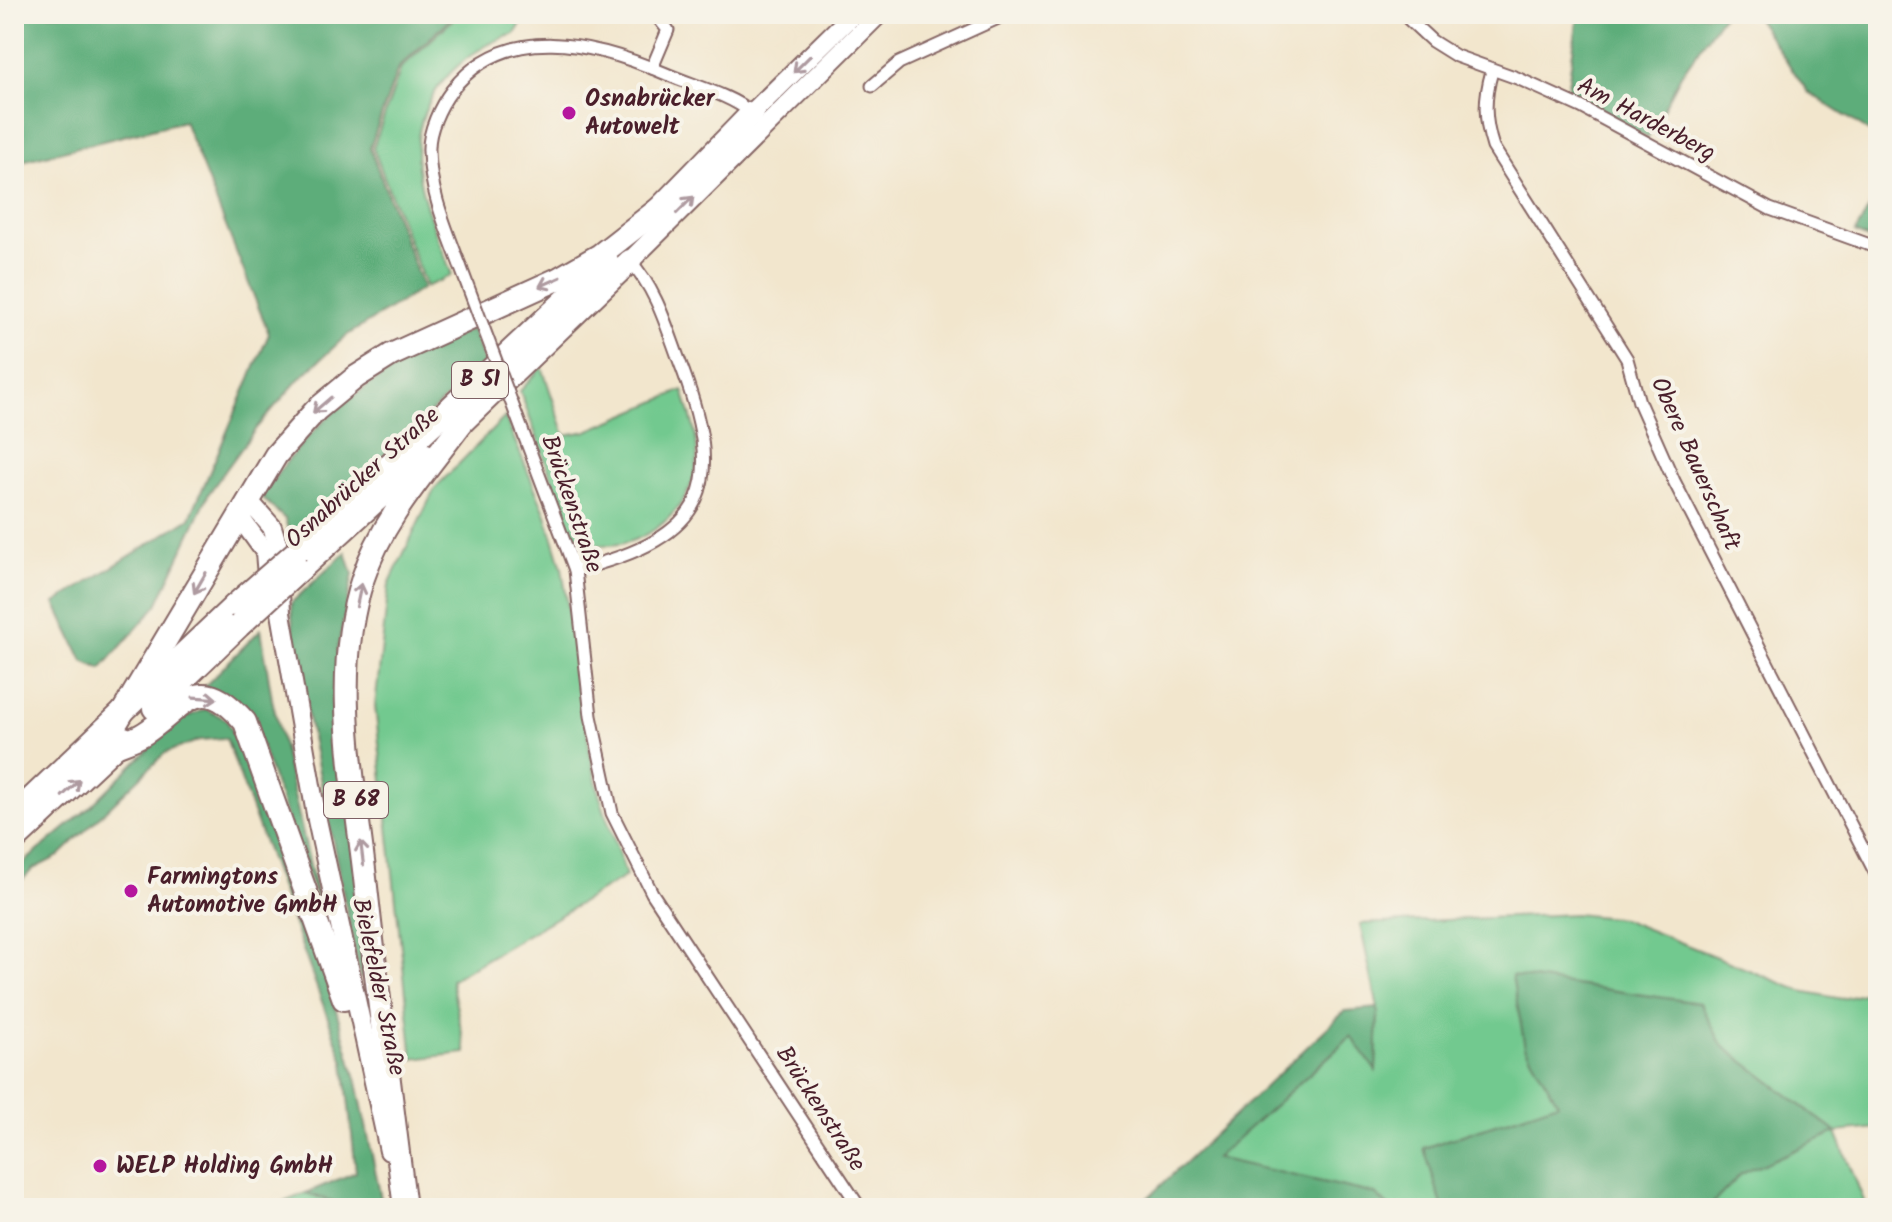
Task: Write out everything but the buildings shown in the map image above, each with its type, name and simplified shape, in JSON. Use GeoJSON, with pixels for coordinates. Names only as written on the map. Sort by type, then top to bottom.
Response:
{"type":"FeatureCollection","features":[{"type":"Feature","properties":{"kind":"highway","name":"Osnabrücker Straße"},"geometry":{"type":"LineString","coordinates":[[299,560],[660,208],[752,113]]}},
{"type":"Feature","properties":{"kind":"highway"},"geometry":{"type":"LineString","coordinates":[[118,720],[276,455],[316,410],[356,377],[439,331],[558,279],[600,255],[660,208]]}},
{"type":"Feature","properties":{"kind":"highway","name":"Osnabrücker Straße"},"geometry":{"type":"LineString","coordinates":[[14,815],[299,560],[463,421],[630,261]]}},
{"type":"Feature","properties":{"kind":"highway","name":"B 68"},"geometry":{"type":"LineString","coordinates":[[402,1208],[349,739],[346,653],[362,579],[376,546],[390,520],[463,421]]}},
{"type":"Feature","properties":{"kind":"highway","name":"Osnabrücker Straße"},"geometry":{"type":"LineString","coordinates":[[14,841],[115,746],[237,615]]}},
{"type":"Feature","properties":{"kind":"highway","name":"B 68"},"geometry":{"type":"LineString","coordinates":[[115,746],[145,733],[178,704],[194,696],[215,697],[233,708],[245,722],[344,999]]}},
{"type":"Feature","properties":{"kind":"main road","name":"Osnabrücker Straße"},"geometry":{"type":"LineString","coordinates":[[752,113],[853,14]]}},
{"type":"Feature","properties":{"kind":"main road","name":"Osnabrücker Straße"},"geometry":{"type":"LineString","coordinates":[[630,261],[879,14]]}},
{"type":"Feature","properties":{"kind":"main road","name":"Bielefelder Straße"},"geometry":{"type":"LineString","coordinates":[[244,508],[265,552],[271,618],[344,999],[402,1208]]}},
{"type":"Feature","properties":{"kind":"main road","name":"Bielefelder Straße"},"geometry":{"type":"LineString","coordinates":[[244,508],[272,527],[278,546],[281,613],[317,820],[402,1208]]}},
{"type":"Feature","properties":{"kind":"street"},"geometry":{"type":"LineString","coordinates":[[652,68],[668,30],[655,14]]}},
{"type":"Feature","properties":{"kind":"street"},"geometry":{"type":"LineString","coordinates":[[872,86],[899,63],[1007,14]]}},
{"type":"Feature","properties":{"kind":"street","name":"Am Harderberg"},"geometry":{"type":"LineString","coordinates":[[1403,14],[1432,41],[1492,71],[1581,107],[1770,209],[1878,248]]}},
{"type":"Feature","properties":{"kind":"street","name":"Brückenstraße"},"geometry":{"type":"LineString","coordinates":[[752,113],[652,68],[597,50],[546,42],[503,49],[464,75],[440,106],[428,148],[435,196],[575,570],[591,716],[612,813],[652,893],[860,1208]]}},
{"type":"Feature","properties":{"kind":"street","name":"Obere Bauerschaft"},"geometry":{"type":"LineString","coordinates":[[1492,71],[1485,98],[1486,126],[1493,147],[1627,359],[1639,402],[1674,481],[1878,878]]}},
{"type":"Feature","properties":{"kind":"street"},"geometry":{"type":"LineString","coordinates":[[575,570],[643,547],[671,531],[700,494],[706,467],[704,432],[687,381],[652,290],[630,261]]}},
{"type":"Feature","properties":{"kind":"green space"},"geometry":{"type":"Polygon","coordinates":[[[14,14],[456,14],[398,68],[370,148],[423,288],[346,336],[299,379],[257,427],[209,493],[157,605],[101,669],[83,661],[55,603],[190,518],[269,334],[184,121],[14,163],[14,14]]]}},
{"type":"Feature","properties":{"kind":"green space"},"geometry":{"type":"Polygon","coordinates":[[[459,14],[518,14],[521,24],[515,34],[485,46],[459,65],[428,103],[420,127],[417,152],[419,176],[452,275],[426,287],[373,148],[401,68],[459,14]]]}},
{"type":"Feature","properties":{"kind":"green space"},"geometry":{"type":"Polygon","coordinates":[[[1575,14],[1724,14],[1681,75],[1648,138],[1567,92],[1578,16],[1575,14]]]}},
{"type":"Feature","properties":{"kind":"green space"},"geometry":{"type":"Polygon","coordinates":[[[1754,14],[1878,14],[1878,137],[1808,92],[1754,14]]]}},
{"type":"Feature","properties":{"kind":"green space"},"geometry":{"type":"Polygon","coordinates":[[[1878,193],[1878,244],[1855,233],[1878,193]]]}},
{"type":"Feature","properties":{"kind":"green space"},"geometry":{"type":"Polygon","coordinates":[[[472,329],[485,363],[291,540],[285,519],[261,497],[306,439],[329,416],[379,378],[472,329]]]}},
{"type":"Feature","properties":{"kind":"green space"},"geometry":{"type":"Polygon","coordinates":[[[542,367],[565,435],[587,431],[683,390],[696,438],[696,468],[680,505],[649,533],[630,542],[610,545],[591,543],[572,534],[520,391],[542,367]]]}},
{"type":"Feature","properties":{"kind":"green space"},"geometry":{"type":"Polygon","coordinates":[[[505,417],[546,515],[562,568],[590,752],[599,794],[626,876],[451,980],[466,1053],[413,1059],[375,706],[389,584],[435,488],[505,417]]]}},
{"type":"Feature","properties":{"kind":"green space"},"geometry":{"type":"Polygon","coordinates":[[[346,552],[353,574],[337,652],[341,741],[370,975],[360,978],[295,652],[291,603],[346,552]]]}},
{"type":"Feature","properties":{"kind":"green space"},"geometry":{"type":"Polygon","coordinates":[[[261,629],[272,699],[320,908],[255,729],[202,689],[261,629]]]}},
{"type":"Feature","properties":{"kind":"green space"},"geometry":{"type":"Polygon","coordinates":[[[205,709],[226,719],[241,748],[332,996],[357,1082],[383,1208],[352,1208],[306,1193],[356,1172],[344,1062],[226,738],[200,740],[165,753],[59,856],[33,869],[14,888],[14,871],[90,807],[177,721],[205,709]]]}},
{"type":"Feature","properties":{"kind":"green space"},"geometry":{"type":"Polygon","coordinates":[[[1575,914],[1622,919],[1801,991],[1842,999],[1878,990],[1878,1128],[1836,1132],[1867,1208],[1708,1208],[1741,1174],[1835,1131],[1721,1045],[1700,1003],[1525,1047],[1559,1103],[1424,1148],[1443,1208],[1390,1208],[1375,1194],[1215,1158],[1352,1036],[1376,1070],[1378,1008],[1360,924],[1575,914]]]}},
{"type":"Feature","properties":{"kind":"green space"},"geometry":{"type":"Polygon","coordinates":[[[1512,976],[1700,1003],[1722,1045],[1836,1132],[1741,1174],[1708,1208],[1443,1208],[1424,1148],[1558,1103],[1525,1047],[1512,976]]]}},
{"type":"Feature","properties":{"kind":"green space"},"geometry":{"type":"Polygon","coordinates":[[[1378,1008],[1376,1071],[1351,1036],[1216,1158],[1375,1194],[1390,1208],[1137,1208],[1345,1011],[1378,1008]]]}},
{"type":"Feature","properties":{"kind":"green space"},"geometry":{"type":"Polygon","coordinates":[[[306,1193],[352,1208],[269,1208],[306,1193]]]}},
{"type":"Feature","properties":{"kind":"place","name":"Osnabrücker Autowelt"},"geometry":{"type":"Point","coordinates":[569,113]}},
{"type":"Feature","properties":{"kind":"place","name":"Farmingtons Automotive GmbH"},"geometry":{"type":"Point","coordinates":[131,891]}},
{"type":"Feature","properties":{"kind":"place","name":"WELP Holding GmbH"},"geometry":{"type":"Point","coordinates":[100,1166]}}]}
